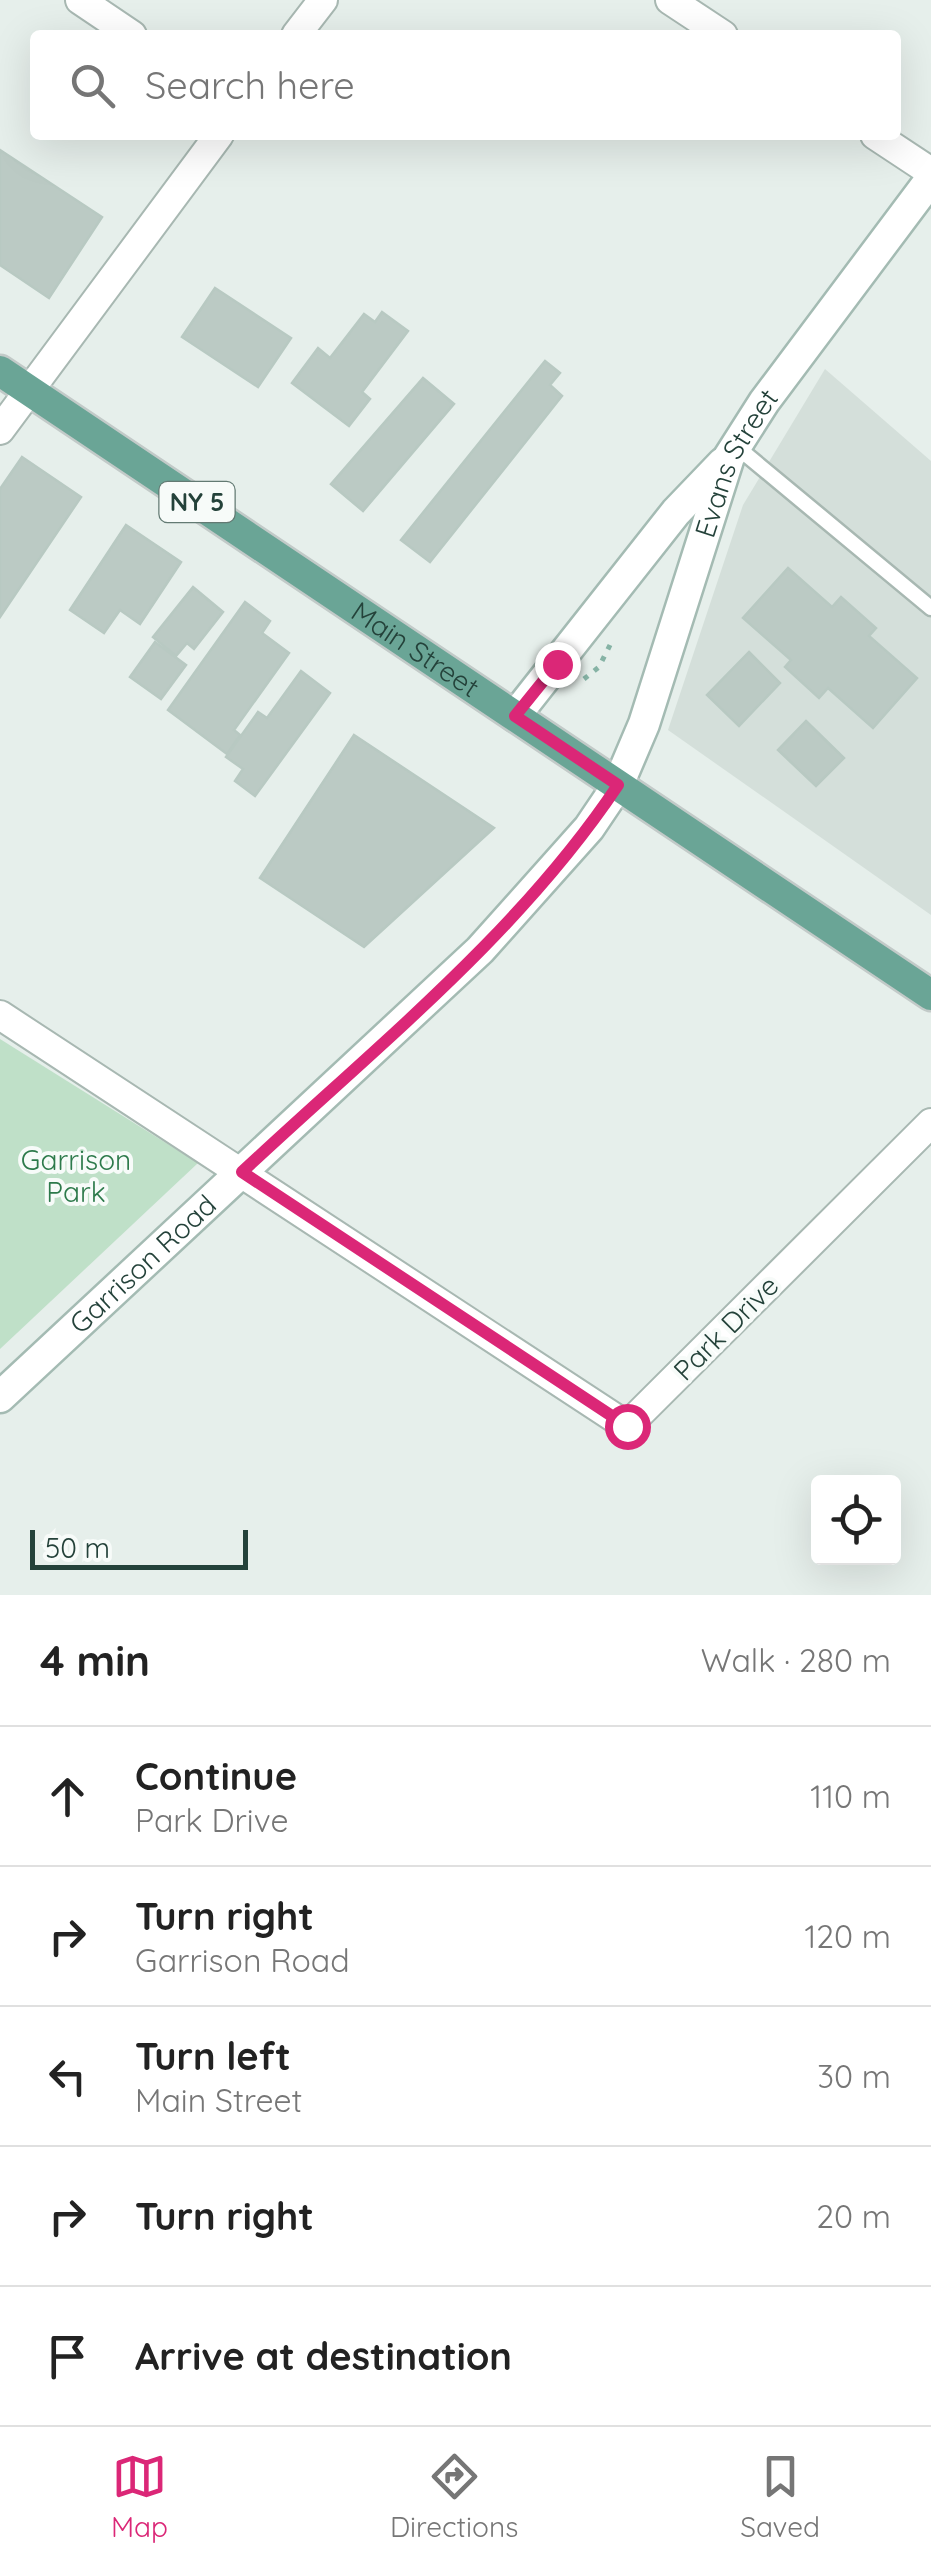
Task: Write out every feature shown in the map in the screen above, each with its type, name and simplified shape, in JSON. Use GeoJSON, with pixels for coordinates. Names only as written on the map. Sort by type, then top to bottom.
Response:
{"type":"FeatureCollection","features":[{"type":"Feature","properties":{"kind":"main road","name":"Main Street"},"geometry":{"type":"LineString","coordinates":[[0,371],[931,995]]}},
{"type":"Feature","properties":{"kind":"street"},"geometry":{"type":"LineString","coordinates":[[80,0],[125,30]]}},
{"type":"Feature","properties":{"kind":"street"},"geometry":{"type":"LineString","coordinates":[[300,30],[323,0]]}},
{"type":"Feature","properties":{"kind":"street"},"geometry":{"type":"LineString","coordinates":[[670,0],[715,30]]}},
{"type":"Feature","properties":{"kind":"street"},"geometry":{"type":"LineString","coordinates":[[0,430],[215,140]]}},
{"type":"Feature","properties":{"kind":"street"},"geometry":{"type":"LineString","coordinates":[[881,140],[931,176]]}},
{"type":"Feature","properties":{"kind":"street","name":"Evans Street"},"geometry":{"type":"LineString","coordinates":[[618,785],[644,724],[732,452],[764,402],[931,176]]}},
{"type":"Feature","properties":{"kind":"street"},"geometry":{"type":"LineString","coordinates":[[515,716],[676,512],[732,452]]}},
{"type":"Feature","properties":{"kind":"street","name":"Garrison Road"},"geometry":{"type":"LineString","coordinates":[[0,1398],[491,939],[589,828],[618,785]]}},
{"type":"Feature","properties":{"kind":"street","name":"Park Drive"},"geometry":{"type":"LineString","coordinates":[[0,1015],[627,1426],[931,1124]]}},
{"type":"Feature","properties":{"kind":"lane"},"geometry":{"type":"LineString","coordinates":[[732,452],[931,608]]}},
{"type":"Feature","properties":{"kind":"path"},"geometry":{"type":"LineString","coordinates":[[581,681],[604,660],[610,642]]}},
{"type":"Feature","properties":{"kind":"shaded area"},"geometry":{"type":"Polygon","coordinates":[[[825,369],[931,461],[931,915],[668,730],[743,505],[825,369]]]}},
{"type":"Feature","properties":{"kind":"green space","name":"Garrison Park"},"geometry":{"type":"Polygon","coordinates":[[[0,1039],[198,1163],[0,1349],[0,1039]]]}},
{"type":"Feature","properties":{"kind":"building"},"geometry":{"type":"Polygon","coordinates":[[[0,150],[102,217],[49,298],[0,265],[0,150]]]}},
{"type":"Feature","properties":{"kind":"building"},"geometry":{"type":"Polygon","coordinates":[[[215,288],[291,338],[258,387],[182,337],[215,288]]]}},
{"type":"Feature","properties":{"kind":"building"},"geometry":{"type":"Polygon","coordinates":[[[382,312],[408,331],[362,392],[370,399],[349,426],[292,383],[318,348],[330,358],[364,314],[375,322],[382,312]]]}},
{"type":"Feature","properties":{"kind":"building"},"geometry":{"type":"Polygon","coordinates":[[[545,361],[560,373],[550,385],[562,396],[430,562],[401,540],[545,361]]]}},
{"type":"Feature","properties":{"kind":"building"},"geometry":{"type":"Polygon","coordinates":[[[423,378],[454,404],[363,511],[331,484],[423,378]]]}},
{"type":"Feature","properties":{"kind":"building"},"geometry":{"type":"Polygon","coordinates":[[[22,457],[81,497],[0,617],[0,489],[22,457]]]}},
{"type":"Feature","properties":{"kind":"building"},"geometry":{"type":"Polygon","coordinates":[[[126,525],[181,562],[140,624],[120,610],[104,633],[70,610],[126,525]]]}},
{"type":"Feature","properties":{"kind":"building"},"geometry":{"type":"Polygon","coordinates":[[[788,568],[832,607],[841,597],[876,628],[869,636],[917,678],[873,728],[828,688],[819,698],[785,667],[791,660],[743,618],[788,568]]]}},
{"type":"Feature","properties":{"kind":"building"},"geometry":{"type":"Polygon","coordinates":[[[193,587],[223,612],[194,649],[187,643],[176,656],[153,637],[193,587]]]}},
{"type":"Feature","properties":{"kind":"building"},"geometry":{"type":"Polygon","coordinates":[[[245,602],[270,621],[262,633],[289,653],[234,730],[240,735],[227,754],[168,710],[245,602]]]}},
{"type":"Feature","properties":{"kind":"building"},"geometry":{"type":"Polygon","coordinates":[[[155,642],[186,665],[161,699],[130,677],[155,642]]]}},
{"type":"Feature","properties":{"kind":"building"},"geometry":{"type":"Polygon","coordinates":[[[749,652],[780,683],[739,726],[707,695],[749,652]]]}},
{"type":"Feature","properties":{"kind":"building"},"geometry":{"type":"Polygon","coordinates":[[[301,671],[330,693],[255,796],[235,781],[243,769],[226,757],[258,712],[267,718],[301,671]]]}},
{"type":"Feature","properties":{"kind":"building"},"geometry":{"type":"Polygon","coordinates":[[[806,721],[844,758],[816,786],[778,750],[806,721]]]}},
{"type":"Feature","properties":{"kind":"building"},"geometry":{"type":"Polygon","coordinates":[[[354,735],[494,828],[364,947],[260,878],[354,735]]]}},
{"type":"Feature","properties":{"kind":"route"},"geometry":{"type":"LineString","coordinates":[[557,664],[515,716],[618,785],[589,828],[491,939],[242,1172],[627,1426]]}}]}
